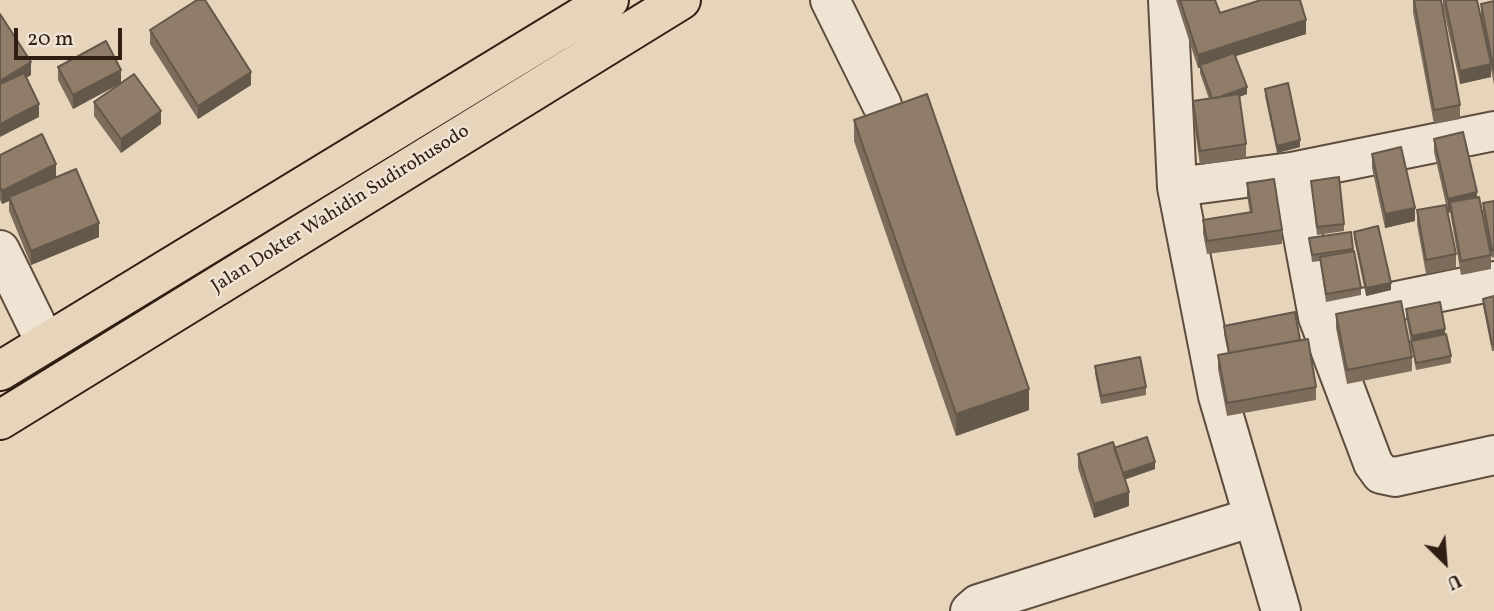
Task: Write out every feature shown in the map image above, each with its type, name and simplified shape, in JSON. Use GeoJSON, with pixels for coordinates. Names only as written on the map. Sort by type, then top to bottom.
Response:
{"type":"FeatureCollection","features":[{"type":"Feature","properties":{"kind":"highway","name":"Jalan Dokter Wahidin Sudirohusodo"},"geometry":{"type":"LineString","coordinates":[[0,370],[609,0]]}},
{"type":"Feature","properties":{"kind":"highway","name":"Jalan Dokter Wahidin Sudirohusodo"},"geometry":{"type":"LineString","coordinates":[[0,420],[681,0]]}},
{"type":"Feature","properties":{"kind":"street"},"geometry":{"type":"LineString","coordinates":[[830,0],[882,104]]}},
{"type":"Feature","properties":{"kind":"street"},"geometry":{"type":"LineString","coordinates":[[1168,0],[1177,187],[1218,396],[1281,611]]}},
{"type":"Feature","properties":{"kind":"street"},"geometry":{"type":"LineString","coordinates":[[1177,187],[1291,172],[1494,131]]}},
{"type":"Feature","properties":{"kind":"street"},"geometry":{"type":"LineString","coordinates":[[1291,172],[1318,317],[1373,463],[1381,474],[1395,477],[1494,454]]}},
{"type":"Feature","properties":{"kind":"street"},"geometry":{"type":"LineString","coordinates":[[0,250],[45,342]]}},
{"type":"Feature","properties":{"kind":"street"},"geometry":{"type":"LineString","coordinates":[[1318,317],[1494,281]]}},
{"type":"Feature","properties":{"kind":"street"},"geometry":{"type":"LineString","coordinates":[[970,611],[978,604],[1253,517]]}},
{"type":"Feature","properties":{"kind":"building"},"geometry":{"type":"Polygon","coordinates":[[[197,0],[205,0],[251,72],[198,106],[150,30],[197,0]]]}},
{"type":"Feature","properties":{"kind":"building"},"geometry":{"type":"Polygon","coordinates":[[[1180,0],[1215,0],[1220,13],[1261,0],[1300,0],[1306,20],[1198,55],[1180,0]]]}},
{"type":"Feature","properties":{"kind":"building"},"geometry":{"type":"Polygon","coordinates":[[[1414,0],[1441,0],[1460,105],[1434,110],[1414,0]]]}},
{"type":"Feature","properties":{"kind":"building"},"geometry":{"type":"Polygon","coordinates":[[[1445,0],[1477,0],[1491,64],[1460,71],[1445,0]]]}},
{"type":"Feature","properties":{"kind":"building"},"geometry":{"type":"Polygon","coordinates":[[[1494,1],[1494,71],[1481,4],[1494,1]]]}},
{"type":"Feature","properties":{"kind":"building"},"geometry":{"type":"Polygon","coordinates":[[[0,14],[31,62],[0,81],[0,14]]]}},
{"type":"Feature","properties":{"kind":"building"},"geometry":{"type":"Polygon","coordinates":[[[106,41],[121,70],[73,95],[58,67],[106,41]]]}},
{"type":"Feature","properties":{"kind":"building"},"geometry":{"type":"Polygon","coordinates":[[[1234,53],[1247,87],[1212,98],[1200,65],[1234,53]]]}},
{"type":"Feature","properties":{"kind":"building"},"geometry":{"type":"Polygon","coordinates":[[[24,73],[39,104],[0,124],[0,84],[24,73]]]}},
{"type":"Feature","properties":{"kind":"building"},"geometry":{"type":"Polygon","coordinates":[[[134,74],[161,111],[121,139],[94,102],[134,74]]]}},
{"type":"Feature","properties":{"kind":"building"},"geometry":{"type":"Polygon","coordinates":[[[1288,83],[1300,140],[1277,146],[1265,89],[1288,83]]]}},
{"type":"Feature","properties":{"kind":"building"},"geometry":{"type":"Polygon","coordinates":[[[927,94],[1029,389],[956,414],[854,120],[927,94]]]}},
{"type":"Feature","properties":{"kind":"building"},"geometry":{"type":"Polygon","coordinates":[[[1239,94],[1246,144],[1200,151],[1193,101],[1239,94]]]}},
{"type":"Feature","properties":{"kind":"building"},"geometry":{"type":"Polygon","coordinates":[[[1463,132],[1477,192],[1448,199],[1434,139],[1463,132]]]}},
{"type":"Feature","properties":{"kind":"building"},"geometry":{"type":"Polygon","coordinates":[[[42,134],[56,164],[2,191],[0,155],[42,134]]]}},
{"type":"Feature","properties":{"kind":"building"},"geometry":{"type":"Polygon","coordinates":[[[1401,147],[1415,208],[1385,214],[1372,154],[1401,147]]]}},
{"type":"Feature","properties":{"kind":"building"},"geometry":{"type":"Polygon","coordinates":[[[76,169],[99,223],[31,251],[9,197],[76,169]]]}},
{"type":"Feature","properties":{"kind":"building"},"geometry":{"type":"Polygon","coordinates":[[[1339,177],[1344,224],[1317,227],[1311,181],[1339,177]]]}},
{"type":"Feature","properties":{"kind":"building"},"geometry":{"type":"Polygon","coordinates":[[[1274,179],[1282,230],[1207,241],[1203,220],[1252,212],[1247,183],[1274,179]]]}},
{"type":"Feature","properties":{"kind":"building"},"geometry":{"type":"Polygon","coordinates":[[[1479,197],[1491,255],[1461,261],[1450,202],[1479,197]]]}},
{"type":"Feature","properties":{"kind":"building"},"geometry":{"type":"Polygon","coordinates":[[[1494,201],[1494,250],[1492,250],[1483,203],[1494,201]]]}},
{"type":"Feature","properties":{"kind":"building"},"geometry":{"type":"Polygon","coordinates":[[[1446,205],[1456,254],[1426,260],[1417,210],[1446,205]]]}},
{"type":"Feature","properties":{"kind":"building"},"geometry":{"type":"Polygon","coordinates":[[[1378,226],[1391,283],[1366,288],[1354,232],[1378,226]]]}},
{"type":"Feature","properties":{"kind":"building"},"geometry":{"type":"Polygon","coordinates":[[[1351,232],[1353,249],[1312,255],[1309,238],[1351,232]]]}},
{"type":"Feature","properties":{"kind":"building"},"geometry":{"type":"Polygon","coordinates":[[[1354,251],[1361,288],[1326,294],[1320,257],[1354,251]]]}},
{"type":"Feature","properties":{"kind":"building"},"geometry":{"type":"Polygon","coordinates":[[[1494,296],[1494,344],[1492,344],[1483,299],[1494,296]]]}},
{"type":"Feature","properties":{"kind":"building"},"geometry":{"type":"Polygon","coordinates":[[[1401,301],[1412,357],[1347,370],[1336,314],[1401,301]]]}},
{"type":"Feature","properties":{"kind":"building"},"geometry":{"type":"Polygon","coordinates":[[[1440,302],[1445,329],[1412,336],[1406,309],[1440,302]]]}},
{"type":"Feature","properties":{"kind":"building"},"geometry":{"type":"Polygon","coordinates":[[[1295,312],[1300,340],[1229,353],[1224,326],[1295,312]]]}},
{"type":"Feature","properties":{"kind":"building"},"geometry":{"type":"Polygon","coordinates":[[[1446,334],[1451,356],[1416,363],[1411,341],[1446,334]]]}},
{"type":"Feature","properties":{"kind":"building"},"geometry":{"type":"Polygon","coordinates":[[[1308,339],[1316,387],[1227,403],[1218,355],[1308,339]]]}},
{"type":"Feature","properties":{"kind":"building"},"geometry":{"type":"Polygon","coordinates":[[[1140,357],[1146,387],[1101,396],[1095,366],[1140,357]]]}},
{"type":"Feature","properties":{"kind":"building"},"geometry":{"type":"Polygon","coordinates":[[[1147,437],[1155,462],[1123,473],[1114,448],[1147,437]]]}},
{"type":"Feature","properties":{"kind":"building"},"geometry":{"type":"Polygon","coordinates":[[[1113,442],[1129,492],[1094,504],[1078,454],[1113,442]]]}}]}
